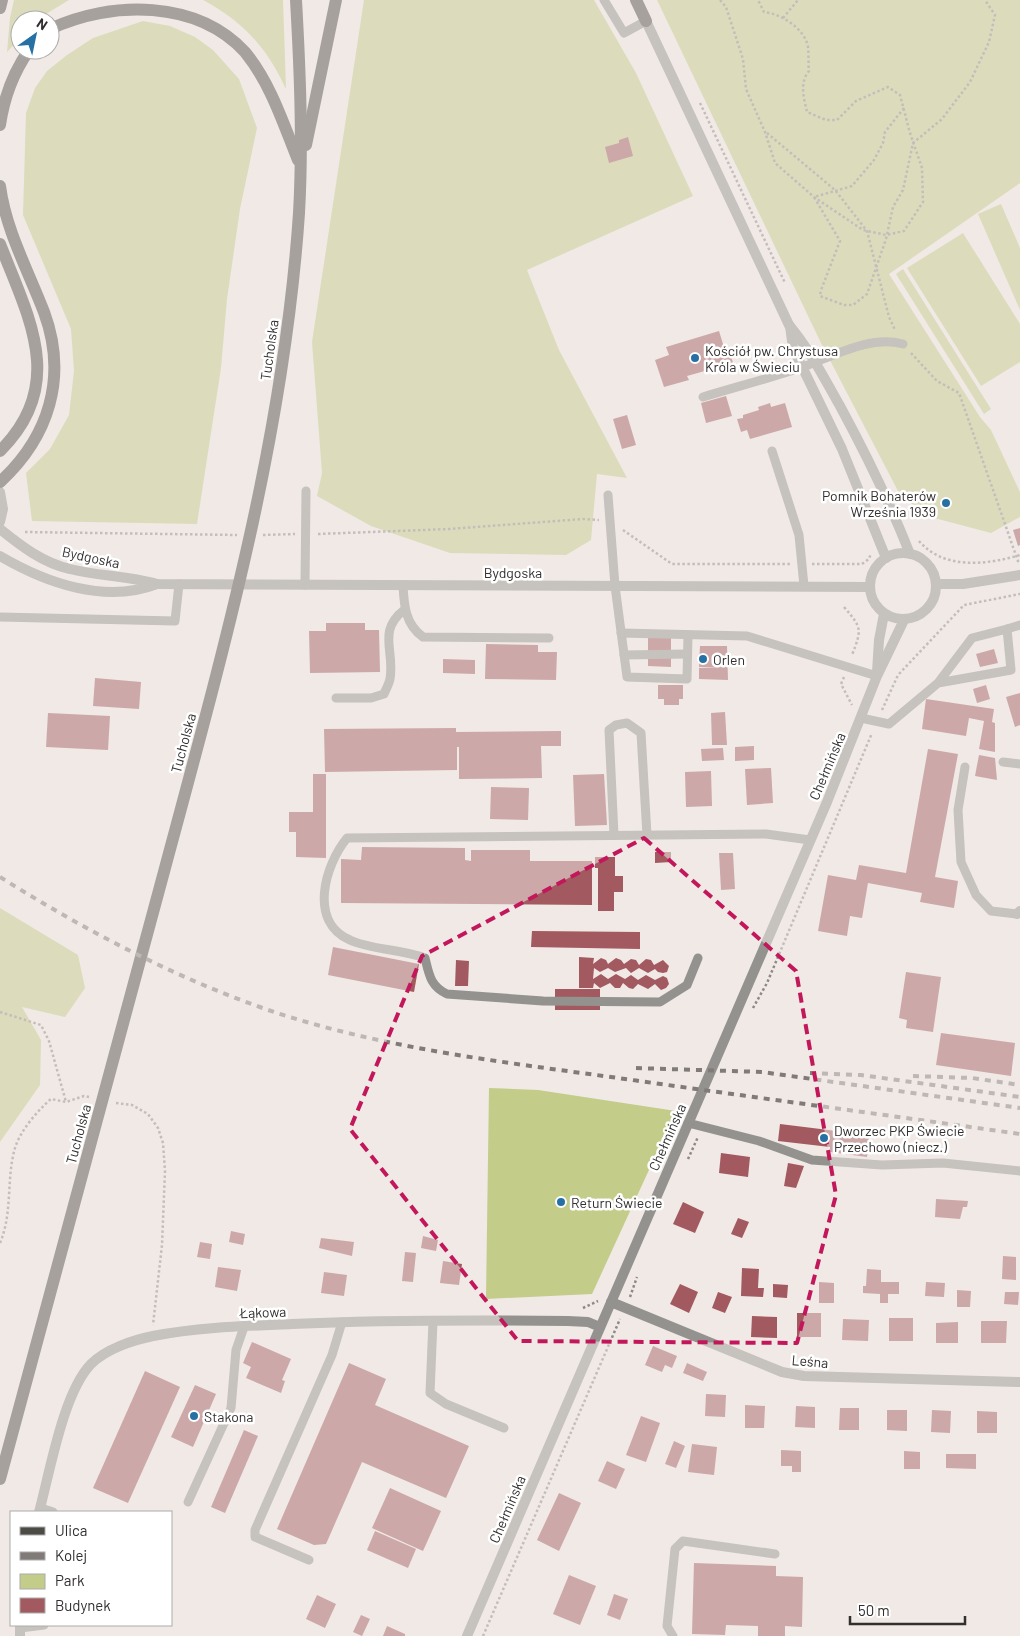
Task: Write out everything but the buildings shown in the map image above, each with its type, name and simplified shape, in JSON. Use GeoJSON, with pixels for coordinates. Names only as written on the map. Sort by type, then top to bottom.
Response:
{"type":"FeatureCollection","features":[{"type":"Feature","properties":{"kind":"main road"},"geometry":{"type":"LineString","coordinates":[[0,8],[2,0]]}},
{"type":"Feature","properties":{"kind":"main road","name":"Tucholska"},"geometry":{"type":"LineString","coordinates":[[0,1479],[233,612],[260,495],[286,339],[301,167],[296,0]]}},
{"type":"Feature","properties":{"kind":"main road"},"geometry":{"type":"LineString","coordinates":[[301,167],[336,0]]}},
{"type":"Feature","properties":{"kind":"main road"},"geometry":{"type":"LineString","coordinates":[[636,0],[646,21]]}},
{"type":"Feature","properties":{"kind":"main road"},"geometry":{"type":"LineString","coordinates":[[60,22],[69,16],[122,2],[154,2],[184,8],[213,22],[245,51],[263,78],[273,95],[301,167]]}},
{"type":"Feature","properties":{"kind":"main road"},"geometry":{"type":"LineString","coordinates":[[0,125],[6,97],[22,60]]}},
{"type":"Feature","properties":{"kind":"main road"},"geometry":{"type":"LineString","coordinates":[[0,186],[9,228],[45,314],[52,343],[54,380],[51,403],[42,428],[28,453],[0,482]]}},
{"type":"Feature","properties":{"kind":"main road"},"geometry":{"type":"LineString","coordinates":[[0,244],[34,329],[38,358],[32,404],[15,437],[0,452]]}},
{"type":"Feature","properties":{"kind":"street"},"geometry":{"type":"LineString","coordinates":[[646,21],[789,325],[816,362],[861,444],[894,513],[910,554]]}},
{"type":"Feature","properties":{"kind":"street"},"geometry":{"type":"LineString","coordinates":[[789,325],[793,348],[849,467],[886,558]]}},
{"type":"Feature","properties":{"kind":"street"},"geometry":{"type":"LineString","coordinates":[[0,492],[3,509],[0,522]]}},
{"type":"Feature","properties":{"kind":"street","name":"Bydgoska"},"geometry":{"type":"LineString","coordinates":[[0,529],[45,560],[68,569],[112,577],[139,579],[157,584],[870,586]]}},
{"type":"Feature","properties":{"kind":"street"},"geometry":{"type":"LineString","coordinates":[[897,554],[910,554],[920,558],[928,565],[936,584],[931,605],[924,613],[904,620],[884,614],[872,597],[870,586],[877,566],[886,558],[897,554]]}},
{"type":"Feature","properties":{"kind":"street","name":"Bydgoska"},"geometry":{"type":"LineString","coordinates":[[0,556],[51,581],[83,590],[113,592],[142,590],[157,584]]}},
{"type":"Feature","properties":{"kind":"street"},"geometry":{"type":"LineString","coordinates":[[936,584],[964,584],[1020,575]]}},
{"type":"Feature","properties":{"kind":"street","name":"Chełmińska"},"geometry":{"type":"LineString","coordinates":[[877,676],[879,640],[884,614]]}},
{"type":"Feature","properties":{"kind":"street","name":"Chełmińska"},"geometry":{"type":"LineString","coordinates":[[467,1636],[810,840],[877,676],[904,620]]}},
{"type":"Feature","properties":{"kind":"street","name":"Leśna"},"geometry":{"type":"LineString","coordinates":[[611,1302],[782,1372],[804,1376],[1020,1382]]}},
{"type":"Feature","properties":{"kind":"street","name":"Łąkowa"},"geometry":{"type":"LineString","coordinates":[[40,1510],[66,1414],[78,1382],[92,1363],[114,1348],[152,1336],[205,1328],[244,1326],[342,1322],[568,1321],[588,1322],[600,1327]]}},
{"type":"Feature","properties":{"kind":"lane"},"geometry":{"type":"LineString","coordinates":[[604,0],[624,32],[646,21]]}},
{"type":"Feature","properties":{"kind":"lane"},"geometry":{"type":"LineString","coordinates":[[703,397],[803,367],[852,348],[890,340],[903,344]]}},
{"type":"Feature","properties":{"kind":"lane"},"geometry":{"type":"LineString","coordinates":[[772,451],[799,535],[804,586]]}},
{"type":"Feature","properties":{"kind":"lane"},"geometry":{"type":"LineString","coordinates":[[305,585],[304,534],[306,491]]}},
{"type":"Feature","properties":{"kind":"lane"},"geometry":{"type":"LineString","coordinates":[[608,495],[612,525],[615,586],[627,677],[687,679],[688,635]]}},
{"type":"Feature","properties":{"kind":"lane"},"geometry":{"type":"LineString","coordinates":[[0,617],[175,620],[179,584]]}},
{"type":"Feature","properties":{"kind":"lane"},"geometry":{"type":"LineString","coordinates":[[403,585],[404,610],[414,631],[423,637],[549,638]]}},
{"type":"Feature","properties":{"kind":"lane"},"geometry":{"type":"LineString","coordinates":[[336,698],[371,698],[384,694],[390,678],[388,630],[394,618],[404,610]]}},
{"type":"Feature","properties":{"kind":"lane"},"geometry":{"type":"LineString","coordinates":[[861,718],[889,724],[938,683],[972,638],[1020,625]]}},
{"type":"Feature","properties":{"kind":"lane"},"geometry":{"type":"LineString","coordinates":[[938,683],[1012,670],[1007,629]]}},
{"type":"Feature","properties":{"kind":"lane"},"geometry":{"type":"LineString","coordinates":[[621,633],[747,636],[877,676]]}},
{"type":"Feature","properties":{"kind":"lane"},"geometry":{"type":"LineString","coordinates":[[624,655],[687,654]]}},
{"type":"Feature","properties":{"kind":"lane"},"geometry":{"type":"LineString","coordinates":[[614,835],[609,730],[616,725],[627,723],[641,732],[647,835]]}},
{"type":"Feature","properties":{"kind":"lane"},"geometry":{"type":"LineString","coordinates":[[1003,762],[1020,764]]}},
{"type":"Feature","properties":{"kind":"lane"},"geometry":{"type":"LineString","coordinates":[[965,766],[958,810],[961,862],[976,895],[991,910],[1019,913]]}},
{"type":"Feature","properties":{"kind":"lane"},"geometry":{"type":"LineString","coordinates":[[698,958],[687,985],[660,1002],[543,1001],[447,994],[439,990],[430,981],[425,958],[405,950],[350,940],[339,932],[324,912],[323,894],[335,852],[347,838],[766,834],[810,840]]}},
{"type":"Feature","properties":{"kind":"lane"},"geometry":{"type":"LineString","coordinates":[[688,1123],[760,1141],[812,1160],[882,1165],[943,1163],[1020,1171]]}},
{"type":"Feature","properties":{"kind":"lane"},"geometry":{"type":"LineString","coordinates":[[309,1560],[255,1538],[254,1530],[332,1355],[342,1322]]}},
{"type":"Feature","properties":{"kind":"lane"},"geometry":{"type":"LineString","coordinates":[[433,1322],[430,1393],[446,1404],[504,1428]]}},
{"type":"Feature","properties":{"kind":"lane"},"geometry":{"type":"LineString","coordinates":[[188,1502],[231,1408],[236,1350],[244,1326]]}},
{"type":"Feature","properties":{"kind":"lane"},"geometry":{"type":"LineString","coordinates":[[673,1636],[667,1626],[674,1549],[683,1541],[775,1554]]}},
{"type":"Feature","properties":{"kind":"lane"},"geometry":{"type":"LineString","coordinates":[[20,1630],[39,1626]]}},
{"type":"Feature","properties":{"kind":"path"},"geometry":{"type":"LineString","coordinates":[[720,0],[726,7],[743,59],[746,89],[765,132],[775,163],[814,197],[867,231],[886,234],[904,231],[923,202],[922,168],[900,95],[888,87],[856,101],[837,120],[826,120],[807,112],[803,78],[808,71],[808,46],[800,32],[783,18],[773,13],[764,12],[758,0]]}},
{"type":"Feature","properties":{"kind":"path"},"geometry":{"type":"LineString","coordinates":[[783,18],[798,0]]}},
{"type":"Feature","properties":{"kind":"path"},"geometry":{"type":"LineString","coordinates":[[814,197],[840,241],[820,296],[844,305],[853,305],[860,302],[867,294],[886,234],[892,207],[902,190],[913,143],[942,119],[970,82],[990,42],[995,15],[985,0]]}},
{"type":"Feature","properties":{"kind":"path"},"geometry":{"type":"LineString","coordinates":[[699,100],[786,286]]}},
{"type":"Feature","properties":{"kind":"path"},"geometry":{"type":"LineString","coordinates":[[814,197],[852,186],[862,175],[883,143],[885,132],[904,108]]}},
{"type":"Feature","properties":{"kind":"path"},"geometry":{"type":"LineString","coordinates":[[765,132],[835,190],[867,231],[888,317],[903,344],[937,381],[959,393],[1019,555],[1020,568]]}},
{"type":"Feature","properties":{"kind":"path"},"geometry":{"type":"LineString","coordinates":[[261,535],[449,529],[583,519],[602,521],[623,530],[672,564],[862,564],[869,559],[873,546]]}},
{"type":"Feature","properties":{"kind":"path"},"geometry":{"type":"LineString","coordinates":[[46,534],[243,535]]}},
{"type":"Feature","properties":{"kind":"path"},"geometry":{"type":"LineString","coordinates":[[915,534],[920,542],[935,554],[963,564],[1019,555]]}},
{"type":"Feature","properties":{"kind":"path"},"geometry":{"type":"LineString","coordinates":[[750,1014],[771,974],[898,675],[964,605],[1020,594]]}},
{"type":"Feature","properties":{"kind":"path"},"geometry":{"type":"LineString","coordinates":[[844,607],[860,626],[860,634],[841,684],[853,707]]}},
{"type":"Feature","properties":{"kind":"path"},"geometry":{"type":"LineString","coordinates":[[0,1012],[41,1025],[49,1040],[66,1102]]}},
{"type":"Feature","properties":{"kind":"path"},"geometry":{"type":"LineString","coordinates":[[0,1243],[6,1227],[15,1147],[37,1111],[51,1099],[66,1102],[84,1096],[92,1098]]}},
{"type":"Feature","properties":{"kind":"path"},"geometry":{"type":"LineString","coordinates":[[108,1101],[132,1105],[148,1114],[158,1128],[163,1143],[165,1171],[162,1245],[152,1336]]}},
{"type":"Feature","properties":{"kind":"path"},"geometry":{"type":"LineString","coordinates":[[687,1162],[702,1127]]}},
{"type":"Feature","properties":{"kind":"path"},"geometry":{"type":"LineString","coordinates":[[632,1293],[637,1277]]}},
{"type":"Feature","properties":{"kind":"path"},"geometry":{"type":"LineString","coordinates":[[483,1636],[620,1318]]}},
{"type":"Feature","properties":{"kind":"highlighted area"},"geometry":{"type":"Polygon","coordinates":[[[644,838],[796,971],[836,1195],[797,1343],[518,1341],[350,1129],[422,956],[644,838]]]}},
{"type":"Feature","properties":{"kind":"green space"},"geometry":{"type":"Polygon","coordinates":[[[14,0],[69,0],[52,10],[12,10],[14,0]]]}},
{"type":"Feature","properties":{"kind":"green space"},"geometry":{"type":"Polygon","coordinates":[[[203,0],[283,0],[286,89],[271,61],[253,37],[231,17],[203,0]]]}},
{"type":"Feature","properties":{"kind":"green space"},"geometry":{"type":"Polygon","coordinates":[[[364,0],[594,0],[636,73],[693,196],[527,270],[559,350],[627,478],[597,474],[591,540],[566,555],[450,553],[371,526],[317,496],[322,473],[312,342],[364,0]]]}},
{"type":"Feature","properties":{"kind":"green space"},"geometry":{"type":"Polygon","coordinates":[[[657,0],[1020,0],[1020,183],[889,274],[980,417],[991,430],[1020,492],[1020,517],[991,533],[923,515],[898,491],[821,343],[657,0]]]}},
{"type":"Feature","properties":{"kind":"green space"},"geometry":{"type":"Polygon","coordinates":[[[10,18],[10,49],[7,52],[10,18]]]}},
{"type":"Feature","properties":{"kind":"green space"},"geometry":{"type":"Polygon","coordinates":[[[143,21],[170,26],[195,37],[213,50],[239,79],[257,128],[240,209],[227,299],[221,368],[197,524],[32,521],[26,473],[50,449],[69,415],[74,371],[71,329],[23,215],[26,113],[35,88],[47,71],[67,55],[93,38],[143,21]]]}},
{"type":"Feature","properties":{"kind":"green space"},"geometry":{"type":"Polygon","coordinates":[[[1001,204],[1020,248],[1020,310],[978,214],[1001,204]]]}},
{"type":"Feature","properties":{"kind":"green space"},"geometry":{"type":"Polygon","coordinates":[[[963,233],[1020,324],[1020,362],[981,386],[907,268],[963,233]]]}},
{"type":"Feature","properties":{"kind":"green space"},"geometry":{"type":"Polygon","coordinates":[[[903,269],[991,409],[984,414],[896,274],[903,269]]]}},
{"type":"Feature","properties":{"kind":"green space"},"geometry":{"type":"Polygon","coordinates":[[[0,908],[78,955],[85,988],[65,1017],[22,1007],[41,1040],[40,1085],[0,1142],[0,908]]]}},
{"type":"Feature","properties":{"kind":"green space","name":"Return Świecie"},"geometry":{"type":"Polygon","coordinates":[[[489,1088],[538,1090],[676,1111],[592,1294],[486,1299],[489,1088]]]}},
{"type":"Feature","properties":{"kind":"railway"},"geometry":{"type":"LineString","coordinates":[[0,877],[100,936],[205,986],[277,1013],[361,1036],[489,1060],[1020,1134]]}},
{"type":"Feature","properties":{"kind":"railway"},"geometry":{"type":"LineString","coordinates":[[636,1068],[762,1072],[1020,1108]]}},
{"type":"Feature","properties":{"kind":"railway"},"geometry":{"type":"LineString","coordinates":[[810,1073],[861,1075],[1020,1097]]}},
{"type":"Feature","properties":{"kind":"railway"},"geometry":{"type":"LineString","coordinates":[[913,1076],[972,1078],[1020,1085]]}},
{"type":"Feature","properties":{"kind":"place","name":"Kościół pw. Chrystusa Króla w Świeciu"},"geometry":{"type":"Point","coordinates":[695,358]}},
{"type":"Feature","properties":{"kind":"place","name":"Pomnik Bohaterów Września 1939"},"geometry":{"type":"Point","coordinates":[946,503]}},
{"type":"Feature","properties":{"kind":"place","name":"Orlen"},"geometry":{"type":"Point","coordinates":[703,659]}},
{"type":"Feature","properties":{"kind":"place","name":"Dworzec PKP Świecie Przechowo (niecz.)"},"geometry":{"type":"Point","coordinates":[824,1138]}},
{"type":"Feature","properties":{"kind":"place","name":"Return Świecie"},"geometry":{"type":"Point","coordinates":[561,1202]}},
{"type":"Feature","properties":{"kind":"place","name":"Stakona"},"geometry":{"type":"Point","coordinates":[194,1416]}}]}
